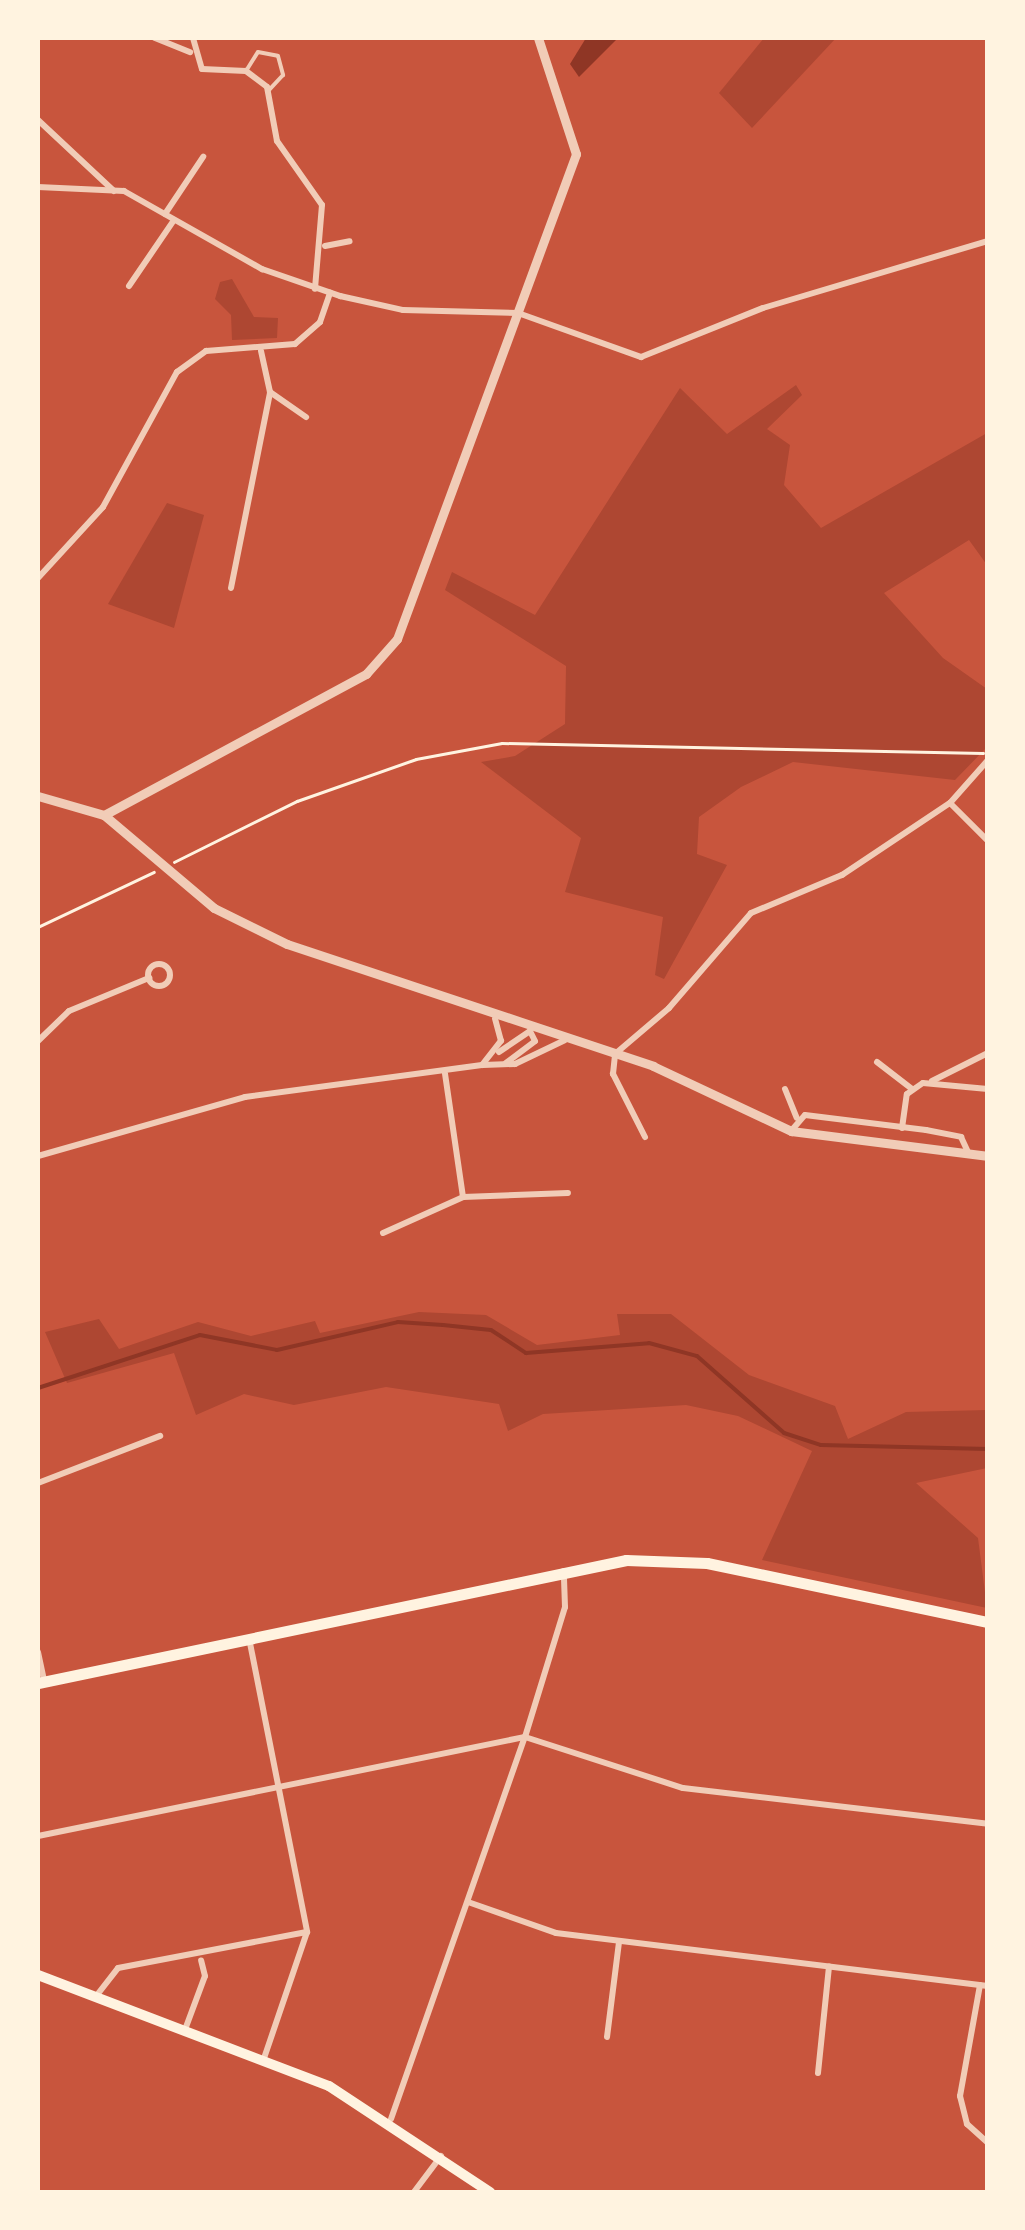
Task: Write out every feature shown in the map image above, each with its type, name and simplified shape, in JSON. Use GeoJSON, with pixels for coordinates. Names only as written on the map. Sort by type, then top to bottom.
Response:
{"type":"FeatureCollection","features":[{"type":"Feature","properties":{"kind":"main road"},"geometry":{"type":"LineString","coordinates":[[41,1683],[564,1571],[666,1558],[988,1622]]}},
{"type":"Feature","properties":{"kind":"main road"},"geometry":{"type":"LineString","coordinates":[[38,1975],[264,2058],[390,2120],[490,2192]]}},
{"type":"Feature","properties":{"kind":"street"},"geometry":{"type":"LineString","coordinates":[[154,38],[190,52],[210,73],[246,72],[267,92],[277,141],[322,205],[325,246],[316,289]]}},
{"type":"Feature","properties":{"kind":"street"},"geometry":{"type":"LineString","coordinates":[[190,52],[193,38]]}},
{"type":"Feature","properties":{"kind":"street"},"geometry":{"type":"LineString","coordinates":[[104,815],[383,659],[576,154],[538,38]]}},
{"type":"Feature","properties":{"kind":"street"},"geometry":{"type":"LineString","coordinates":[[38,120],[114,191],[316,289],[404,310],[518,312],[650,356],[763,308],[988,241]]}},
{"type":"Feature","properties":{"kind":"street"},"geometry":{"type":"LineString","coordinates":[[165,214],[204,157]]}},
{"type":"Feature","properties":{"kind":"street"},"geometry":{"type":"LineString","coordinates":[[38,187],[114,191]]}},
{"type":"Feature","properties":{"kind":"street"},"geometry":{"type":"LineString","coordinates":[[129,286],[174,220]]}},
{"type":"Feature","properties":{"kind":"street"},"geometry":{"type":"LineString","coordinates":[[325,246],[350,241]]}},
{"type":"Feature","properties":{"kind":"street"},"geometry":{"type":"LineString","coordinates":[[38,578],[103,507],[177,372],[206,352],[262,351],[308,336],[330,293]]}},
{"type":"Feature","properties":{"kind":"street"},"geometry":{"type":"LineString","coordinates":[[232,588],[270,392],[262,351]]}},
{"type":"Feature","properties":{"kind":"street"},"geometry":{"type":"LineString","coordinates":[[270,392],[306,417]]}},
{"type":"Feature","properties":{"kind":"street"},"geometry":{"type":"LineString","coordinates":[[646,1137],[612,1074],[615,1054],[751,913],[842,874],[950,802],[988,757]]}},
{"type":"Feature","properties":{"kind":"street"},"geometry":{"type":"LineString","coordinates":[[38,796],[104,815],[234,920],[495,1019],[615,1054],[791,1131],[988,1156]]}},
{"type":"Feature","properties":{"kind":"street"},"geometry":{"type":"LineString","coordinates":[[950,802],[988,840]]}},
{"type":"Feature","properties":{"kind":"street"},"geometry":{"type":"LineString","coordinates":[[38,1040],[68,1010],[149,978]]}},
{"type":"Feature","properties":{"kind":"street"},"geometry":{"type":"LineString","coordinates":[[495,1019],[497,1052]]}},
{"type":"Feature","properties":{"kind":"street"},"geometry":{"type":"LineString","coordinates":[[482,1065],[530,1030]]}},
{"type":"Feature","properties":{"kind":"street"},"geometry":{"type":"LineString","coordinates":[[502,1066],[535,1041],[530,1030]]}},
{"type":"Feature","properties":{"kind":"street"},"geometry":{"type":"LineString","coordinates":[[38,1156],[246,1097],[482,1065],[502,1066],[565,1040]]}},
{"type":"Feature","properties":{"kind":"street"},"geometry":{"type":"LineString","coordinates":[[912,1089],[988,1053]]}},
{"type":"Feature","properties":{"kind":"street"},"geometry":{"type":"LineString","coordinates":[[877,1062],[912,1089]]}},
{"type":"Feature","properties":{"kind":"street"},"geometry":{"type":"LineString","coordinates":[[444,1073],[464,1198]]}},
{"type":"Feature","properties":{"kind":"street"},"geometry":{"type":"LineString","coordinates":[[931,1081],[988,1089]]}},
{"type":"Feature","properties":{"kind":"street"},"geometry":{"type":"LineString","coordinates":[[786,1089],[796,1118],[791,1131]]}},
{"type":"Feature","properties":{"kind":"street"},"geometry":{"type":"LineString","coordinates":[[902,1128],[912,1089]]}},
{"type":"Feature","properties":{"kind":"street"},"geometry":{"type":"LineString","coordinates":[[796,1118],[961,1137],[969,1155]]}},
{"type":"Feature","properties":{"kind":"street"},"geometry":{"type":"LineString","coordinates":[[383,1233],[464,1198],[568,1192]]}},
{"type":"Feature","properties":{"kind":"street"},"geometry":{"type":"LineString","coordinates":[[38,1482],[160,1436]]}},
{"type":"Feature","properties":{"kind":"street"},"geometry":{"type":"LineString","coordinates":[[390,2120],[525,1737],[565,1607],[564,1571]]}},
{"type":"Feature","properties":{"kind":"street"},"geometry":{"type":"LineString","coordinates":[[249,1638],[307,1932],[264,2058]]}},
{"type":"Feature","properties":{"kind":"street"},"geometry":{"type":"LineString","coordinates":[[38,1652],[41,1683]]}},
{"type":"Feature","properties":{"kind":"street"},"geometry":{"type":"LineString","coordinates":[[38,1836],[525,1737],[683,1788],[988,1824]]}},
{"type":"Feature","properties":{"kind":"street"},"geometry":{"type":"LineString","coordinates":[[468,1902],[556,1933],[984,1985],[960,2096],[967,2124],[988,2143]]}},
{"type":"Feature","properties":{"kind":"street"},"geometry":{"type":"LineString","coordinates":[[97,1995],[118,1968],[307,1932]]}},
{"type":"Feature","properties":{"kind":"street"},"geometry":{"type":"LineString","coordinates":[[607,2037],[619,1942]]}},
{"type":"Feature","properties":{"kind":"street"},"geometry":{"type":"LineString","coordinates":[[186,2028],[205,1976],[201,1960]]}},
{"type":"Feature","properties":{"kind":"street"},"geometry":{"type":"LineString","coordinates":[[818,2073],[829,1967]]}},
{"type":"Feature","properties":{"kind":"street"},"geometry":{"type":"LineString","coordinates":[[414,2192],[442,2155]]}},
{"type":"Feature","properties":{"kind":"lane"},"geometry":{"type":"LineString","coordinates":[[246,72],[258,52],[278,56],[284,75],[267,92]]}},
{"type":"Feature","properties":{"kind":"path"},"geometry":{"type":"LineString","coordinates":[[38,927],[297,801],[416,759],[502,744],[988,757]]}},
{"type":"Feature","properties":{"kind":"shaded area"},"geometry":{"type":"Polygon","coordinates":[[[586,38],[616,40],[579,77],[570,64],[586,38]]]}},
{"type":"Feature","properties":{"kind":"shaded area"},"geometry":{"type":"Polygon","coordinates":[[[764,38],[836,38],[752,128],[719,93],[764,38]]]}},
{"type":"Feature","properties":{"kind":"shaded area"},"geometry":{"type":"Polygon","coordinates":[[[232,279],[254,317],[278,318],[277,338],[232,340],[231,315],[215,299],[220,282],[232,279]]]}},
{"type":"Feature","properties":{"kind":"shaded area"},"geometry":{"type":"Polygon","coordinates":[[[796,385],[802,395],[767,429],[790,445],[784,485],[821,528],[987,433],[987,565],[969,540],[884,593],[943,658],[987,689],[987,747],[955,780],[793,762],[741,787],[699,817],[697,854],[727,865],[664,979],[655,975],[663,917],[565,892],[581,838],[481,762],[515,756],[565,724],[566,666],[445,590],[452,572],[535,615],[680,388],[727,434],[796,385]]]}},
{"type":"Feature","properties":{"kind":"shaded area"},"geometry":{"type":"Polygon","coordinates":[[[167,503],[204,515],[174,628],[108,604],[167,503]]]}},
{"type":"Feature","properties":{"kind":"shaded area"},"geometry":{"type":"Polygon","coordinates":[[[419,1312],[486,1315],[537,1345],[620,1335],[617,1314],[671,1314],[749,1375],[835,1406],[848,1439],[906,1412],[987,1410],[987,1468],[916,1483],[978,1538],[987,1608],[762,1560],[812,1451],[738,1416],[686,1405],[543,1414],[508,1431],[499,1404],[386,1387],[294,1405],[244,1394],[196,1415],[174,1353],[67,1383],[45,1332],[99,1319],[119,1349],[198,1322],[251,1336],[315,1321],[320,1333],[419,1312]]]}},
{"type":"Feature","properties":{"kind":"waterway"},"geometry":{"type":"LineString","coordinates":[[38,1388],[200,1335],[277,1350],[398,1322],[491,1330],[526,1353],[649,1343],[697,1356],[784,1433],[821,1445],[988,1449]]}}]}
